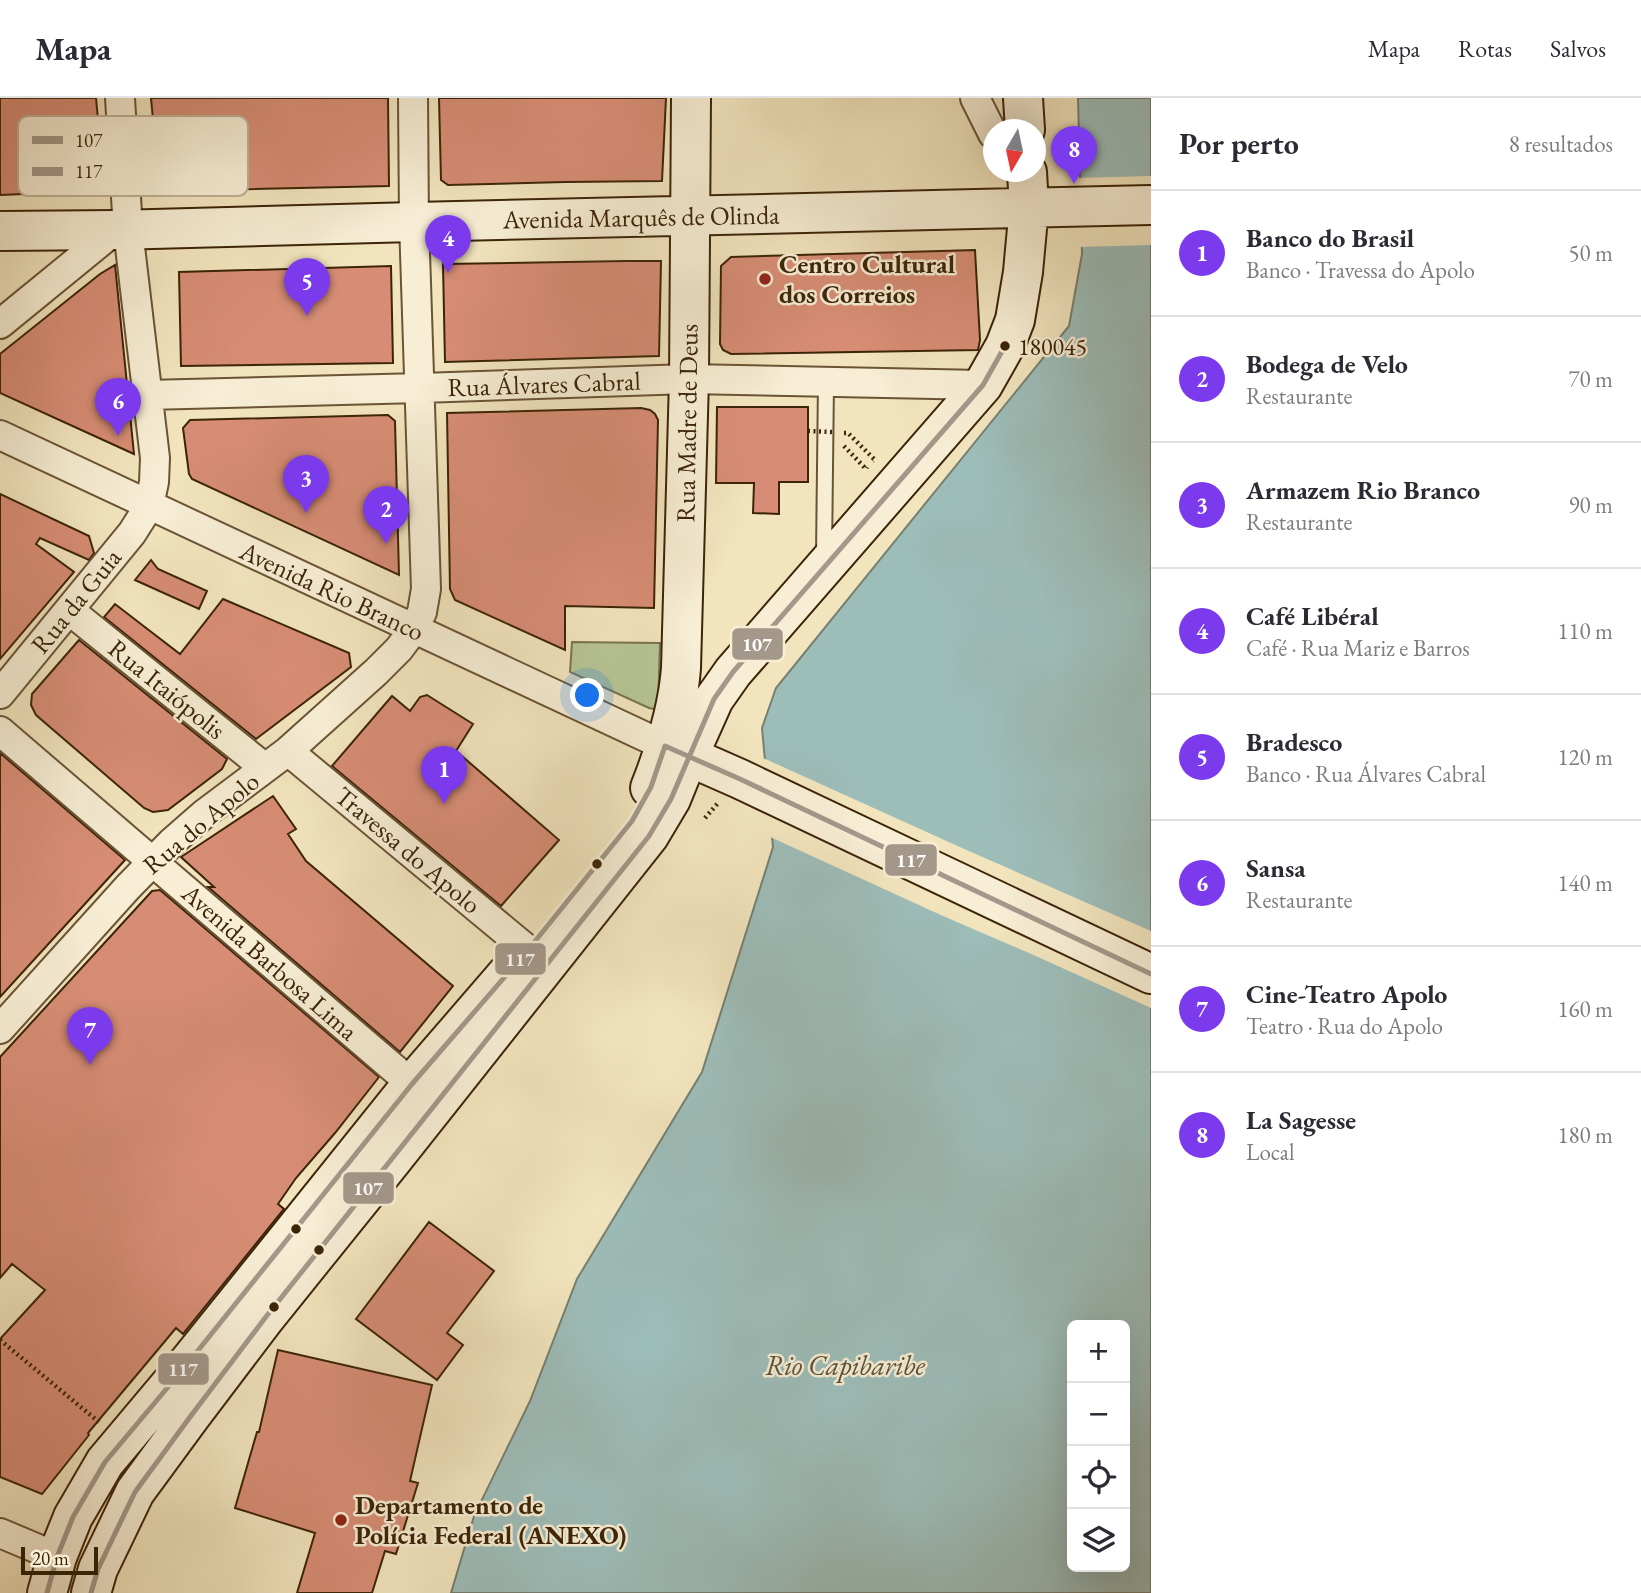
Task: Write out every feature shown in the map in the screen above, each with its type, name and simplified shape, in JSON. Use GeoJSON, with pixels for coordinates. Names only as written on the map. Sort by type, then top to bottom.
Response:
{"type":"FeatureCollection","features":[{"type":"Feature","properties":{"kind":"main road","name":"Rua Madre de Deus"},"geometry":{"type":"LineString","coordinates":[[676,752],[689,379],[691,98]]}},
{"type":"Feature","properties":{"kind":"main road"},"geometry":{"type":"LineString","coordinates":[[1023,98],[1024,119]]}},
{"type":"Feature","properties":{"kind":"main road","name":"Avenida Marquês de Olinda"},"geometry":{"type":"LineString","coordinates":[[0,232],[690,216],[1040,195],[1151,205]]}},
{"type":"Feature","properties":{"kind":"main road"},"geometry":{"type":"LineString","coordinates":[[52,1575],[74,1517],[105,1462],[412,1084],[528,950],[632,821],[651,787],[733,672],[983,385],[1015,320],[1040,195]]}},
{"type":"Feature","properties":{"kind":"main road"},"geometry":{"type":"LineString","coordinates":[[676,752],[740,779],[1151,974]]}},
{"type":"Feature","properties":{"kind":"main road"},"geometry":{"type":"LineString","coordinates":[[91,1593],[98,1569],[135,1492],[265,1318],[649,836],[671,799],[676,752]]}},
{"type":"Feature","properties":{"kind":"street"},"geometry":{"type":"LineString","coordinates":[[120,98],[120,116]]}},
{"type":"Feature","properties":{"kind":"street"},"geometry":{"type":"LineString","coordinates":[[414,98],[414,222],[426,589],[422,612],[414,629]]}},
{"type":"Feature","properties":{"kind":"street"},"geometry":{"type":"LineString","coordinates":[[975,98],[986,119]]}},
{"type":"Feature","properties":{"kind":"street"},"geometry":{"type":"LineString","coordinates":[[1024,182],[1040,195]]}},
{"type":"Feature","properties":{"kind":"street"},"geometry":{"type":"LineString","coordinates":[[121,196],[122,230],[155,458],[149,506]]}},
{"type":"Feature","properties":{"kind":"street"},"geometry":{"type":"LineString","coordinates":[[0,324],[76,260],[122,230]]}},
{"type":"Feature","properties":{"kind":"street","name":"Rua Álvares Cabral"},"geometry":{"type":"LineString","coordinates":[[148,395],[689,379],[983,385]]}},
{"type":"Feature","properties":{"kind":"street","name":"Avenida Rio Branco"},"geometry":{"type":"LineString","coordinates":[[0,435],[676,752]]}},
{"type":"Feature","properties":{"kind":"street","name":"Rua da Guia"},"geometry":{"type":"LineString","coordinates":[[0,694],[132,533],[149,506]]}},
{"type":"Feature","properties":{"kind":"street","name":"Rua Itaiópolis"},"geometry":{"type":"LineString","coordinates":[[69,610],[265,768]]}},
{"type":"Feature","properties":{"kind":"street","name":"Rua do Apolo"},"geometry":{"type":"LineString","coordinates":[[0,1029],[153,860],[204,814],[288,751],[376,672],[414,629]]}},
{"type":"Feature","properties":{"kind":"street","name":"Avenida Barbosa Lima"},"geometry":{"type":"LineString","coordinates":[[0,731],[412,1084]]}},
{"type":"Feature","properties":{"kind":"street","name":"Travessa do Apolo"},"geometry":{"type":"LineString","coordinates":[[288,751],[528,950]]}},
{"type":"Feature","properties":{"kind":"street"},"geometry":{"type":"LineString","coordinates":[[0,1533],[52,1575]]}},
{"type":"Feature","properties":{"kind":"lane"},"geometry":{"type":"LineString","coordinates":[[824,566],[826,382]]}},
{"type":"Feature","properties":{"kind":"path"},"geometry":{"type":"LineString","coordinates":[[808,431],[833,432]]}},
{"type":"Feature","properties":{"kind":"path"},"geometry":{"type":"LineString","coordinates":[[848,433],[872,456]]}},
{"type":"Feature","properties":{"kind":"path"},"geometry":{"type":"LineString","coordinates":[[847,449],[866,468]]}},
{"type":"Feature","properties":{"kind":"path"},"geometry":{"type":"LineString","coordinates":[[0,1340],[122,1441]]}},
{"type":"Feature","properties":{"kind":"green space"},"geometry":{"type":"Polygon","coordinates":[[[572,642],[660,643],[658,707],[649,708],[570,672],[572,642]]]}},
{"type":"Feature","properties":{"kind":"water","name":"Rio Capibaribe"},"geometry":{"type":"Polygon","coordinates":[[[1078,98],[1151,98],[1151,1593],[451,1593],[474,1516],[530,1401],[577,1279],[702,1072],[773,847],[762,728],[776,688],[1069,326],[1082,254],[1078,98]]]}},
{"type":"Feature","properties":{"kind":"pier"},"geometry":{"type":"Polygon","coordinates":[[[1151,176],[1151,245],[1079,247],[1077,178],[1151,176]]]}},
{"type":"Feature","properties":{"kind":"pier"},"geometry":{"type":"Polygon","coordinates":[[[761,757],[1151,931],[1151,1008],[768,836],[761,757]]]}},
{"type":"Feature","properties":{"kind":"building"},"geometry":{"type":"Polygon","coordinates":[[[0,98],[96,98],[98,116],[18,116],[18,194],[0,195],[0,98]]]}},
{"type":"Feature","properties":{"kind":"building"},"geometry":{"type":"Polygon","coordinates":[[[151,98],[388,98],[389,186],[248,189],[248,116],[153,116],[151,98]]]}},
{"type":"Feature","properties":{"kind":"building"},"geometry":{"type":"Polygon","coordinates":[[[439,98],[666,98],[662,181],[448,185],[441,180],[439,98]]]}},
{"type":"Feature","properties":{"kind":"building"},"geometry":{"type":"Polygon","coordinates":[[[975,250],[980,340],[978,350],[731,354],[723,350],[720,344],[721,266],[731,257],[975,250]]]}},
{"type":"Feature","properties":{"kind":"building"},"geometry":{"type":"Polygon","coordinates":[[[661,261],[659,356],[445,362],[443,264],[661,261]]]}},
{"type":"Feature","properties":{"kind":"building"},"geometry":{"type":"Polygon","coordinates":[[[115,265],[134,454],[0,393],[0,354],[115,265]]]}},
{"type":"Feature","properties":{"kind":"building"},"geometry":{"type":"Polygon","coordinates":[[[391,266],[393,363],[181,366],[179,272],[391,266]]]}},
{"type":"Feature","properties":{"kind":"building"},"geometry":{"type":"Polygon","coordinates":[[[717,407],[808,407],[808,482],[779,482],[779,514],[753,513],[754,483],[716,483],[717,407]]]}},
{"type":"Feature","properties":{"kind":"building"},"geometry":{"type":"Polygon","coordinates":[[[641,408],[650,410],[658,420],[654,608],[565,606],[565,650],[455,600],[450,589],[447,413],[641,408]]]}},
{"type":"Feature","properties":{"kind":"building"},"geometry":{"type":"Polygon","coordinates":[[[388,415],[395,421],[399,575],[192,479],[189,474],[183,428],[190,420],[388,415]]]}},
{"type":"Feature","properties":{"kind":"building"},"geometry":{"type":"Polygon","coordinates":[[[0,494],[89,536],[94,553],[89,560],[40,538],[36,544],[74,572],[0,659],[0,494]]]}},
{"type":"Feature","properties":{"kind":"building"},"geometry":{"type":"Polygon","coordinates":[[[151,560],[158,569],[207,591],[199,609],[135,580],[151,560]]]}},
{"type":"Feature","properties":{"kind":"building"},"geometry":{"type":"Polygon","coordinates":[[[223,599],[349,653],[351,667],[256,739],[104,617],[115,604],[180,654],[223,599]]]}},
{"type":"Feature","properties":{"kind":"building"},"geometry":{"type":"Polygon","coordinates":[[[79,640],[227,759],[222,769],[168,810],[153,812],[144,808],[36,715],[31,705],[32,694],[79,640]]]}},
{"type":"Feature","properties":{"kind":"building"},"geometry":{"type":"Polygon","coordinates":[[[427,695],[473,724],[456,751],[559,840],[501,906],[332,766],[392,696],[410,711],[420,697],[427,695]]]}},
{"type":"Feature","properties":{"kind":"building"},"geometry":{"type":"Polygon","coordinates":[[[0,753],[125,860],[0,997],[0,753]]]}},
{"type":"Feature","properties":{"kind":"building"},"geometry":{"type":"Polygon","coordinates":[[[273,796],[296,829],[288,834],[306,861],[453,986],[400,1052],[208,887],[214,887],[181,857],[273,796]]]}},
{"type":"Feature","properties":{"kind":"building"},"geometry":{"type":"Polygon","coordinates":[[[160,890],[379,1077],[296,1178],[278,1204],[284,1209],[183,1334],[176,1328],[88,1433],[42,1494],[0,1477],[0,1339],[45,1290],[12,1264],[0,1278],[0,1057],[152,891],[160,890]]]}},
{"type":"Feature","properties":{"kind":"building"},"geometry":{"type":"Polygon","coordinates":[[[429,1222],[494,1271],[447,1333],[463,1345],[437,1380],[356,1319],[429,1222]]]}},
{"type":"Feature","properties":{"kind":"building"},"geometry":{"type":"Polygon","coordinates":[[[278,1350],[432,1385],[410,1481],[418,1483],[396,1554],[385,1551],[372,1593],[297,1593],[315,1533],[235,1508],[259,1432],[278,1350]]]}},
{"type":"Feature","properties":{"kind":"transit line","name":"107"},"geometry":{"type":"LineString","coordinates":[[91,1593],[98,1569],[135,1492],[190,1417],[265,1318],[649,836],[671,799],[714,699],[733,672],[983,385],[1005,346]]}},
{"type":"Feature","properties":{"kind":"transit line","name":"117"},"geometry":{"type":"LineString","coordinates":[[47,1593],[57,1557],[73,1517],[105,1462],[412,1084],[528,950],[632,821],[651,787],[665,746],[1151,974]]}},
{"type":"Feature","properties":{"kind":"place","name":"La Sagesse"},"geometry":{"type":"Point","coordinates":[1074,184]}},
{"type":"Feature","properties":{"kind":"place","name":"Café Libéral"},"geometry":{"type":"Point","coordinates":[448,273]}},
{"type":"Feature","properties":{"kind":"place","name":"Centro Cultural dos Correios"},"geometry":{"type":"Point","coordinates":[765,279]}},
{"type":"Feature","properties":{"kind":"place","name":"Bradesco"},"geometry":{"type":"Point","coordinates":[307,316]}},
{"type":"Feature","properties":{"kind":"place","name":"180045"},"geometry":{"type":"Point","coordinates":[1005,346]}},
{"type":"Feature","properties":{"kind":"place","name":"Sansa"},"geometry":{"type":"Point","coordinates":[118,436]}},
{"type":"Feature","properties":{"kind":"place","name":"Armazem Rio Branco"},"geometry":{"type":"Point","coordinates":[306,513]}},
{"type":"Feature","properties":{"kind":"place","name":"Bodega de Velo"},"geometry":{"type":"Point","coordinates":[386,544]}},
{"type":"Feature","properties":{"kind":"place","name":"Banco do Brasil"},"geometry":{"type":"Point","coordinates":[444,804]}},
{"type":"Feature","properties":{"kind":"place","name":"Cine-Teatro Apolo"},"geometry":{"type":"Point","coordinates":[90,1065]}},
{"type":"Feature","properties":{"kind":"place","name":"Departamento de Polícia Federal (ANEXO)"},"geometry":{"type":"Point","coordinates":[341,1520]}}]}
